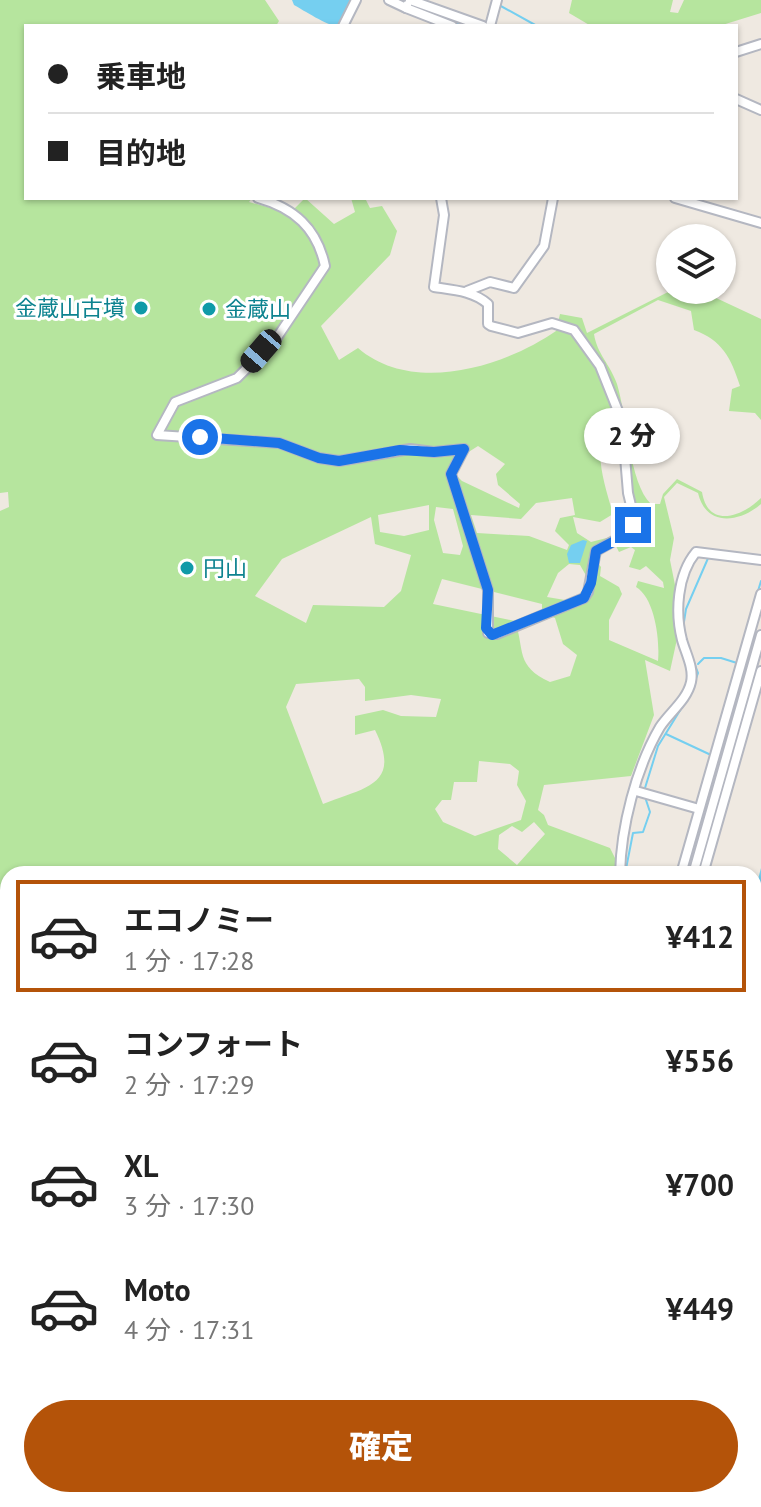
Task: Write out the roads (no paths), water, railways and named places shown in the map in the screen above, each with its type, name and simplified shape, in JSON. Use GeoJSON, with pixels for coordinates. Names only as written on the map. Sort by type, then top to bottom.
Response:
{"type":"FeatureCollection","features":[{"type":"Feature","properties":{"kind":"street"},"geometry":{"type":"LineString","coordinates":[[344,24],[356,0]]}},
{"type":"Feature","properties":{"kind":"street"},"geometry":{"type":"LineString","coordinates":[[389,0],[476,24]]}},
{"type":"Feature","properties":{"kind":"street"},"geometry":{"type":"LineString","coordinates":[[491,24],[497,0]]}},
{"type":"Feature","properties":{"kind":"street"},"geometry":{"type":"LineString","coordinates":[[406,3],[448,24]]}},
{"type":"Feature","properties":{"kind":"street"},"geometry":{"type":"LineString","coordinates":[[738,51],[761,44]]}},
{"type":"Feature","properties":{"kind":"street"},"geometry":{"type":"LineString","coordinates":[[738,100],[760,106]]}},
{"type":"Feature","properties":{"kind":"street"},"geometry":{"type":"LineString","coordinates":[[264,200],[286,207],[300,216],[325,266],[272,343],[228,384],[175,402],[157,435],[279,443],[319,458],[339,461],[400,450],[434,452],[464,449],[451,474],[488,590],[486,628],[492,635],[584,598],[591,583],[596,551],[631,531],[634,518],[622,421],[604,374],[581,336],[574,330],[552,323],[518,333],[491,326],[488,304],[467,291],[434,287],[444,215],[441,200]]}},
{"type":"Feature","properties":{"kind":"street"},"geometry":{"type":"LineString","coordinates":[[467,291],[490,282],[514,288],[522,283],[526,268],[544,246],[553,200]]}},
{"type":"Feature","properties":{"kind":"street"},"geometry":{"type":"LineString","coordinates":[[682,200],[761,223]]}},
{"type":"Feature","properties":{"kind":"street"},"geometry":{"type":"LineString","coordinates":[[622,866],[636,791],[660,728],[691,684],[692,674],[678,610],[685,572],[693,556],[711,552],[761,560]]}},
{"type":"Feature","properties":{"kind":"street"},"geometry":{"type":"LineString","coordinates":[[683,866],[697,808],[761,594]]}},
{"type":"Feature","properties":{"kind":"street"},"geometry":{"type":"LineString","coordinates":[[695,866],[761,635]]}},
{"type":"Feature","properties":{"kind":"street"},"geometry":{"type":"LineString","coordinates":[[705,866],[761,671]]}},
{"type":"Feature","properties":{"kind":"street"},"geometry":{"type":"LineString","coordinates":[[636,791],[697,808]]}},
{"type":"Feature","properties":{"kind":"water"},"geometry":{"type":"Polygon","coordinates":[[[292,0],[350,0],[338,24],[328,23],[294,5],[292,0]]]}},
{"type":"Feature","properties":{"kind":"water"},"geometry":{"type":"Polygon","coordinates":[[[587,541],[580,563],[569,563],[567,554],[571,545],[587,541]]]}},
{"type":"Feature","properties":{"kind":"waterway"},"geometry":{"type":"LineString","coordinates":[[410,5],[458,24]]}},
{"type":"Feature","properties":{"kind":"waterway"},"geometry":{"type":"LineString","coordinates":[[499,5],[533,24]]}},
{"type":"Feature","properties":{"kind":"waterway"},"geometry":{"type":"LineString","coordinates":[[683,628],[686,609],[709,556]]}},
{"type":"Feature","properties":{"kind":"waterway"},"geometry":{"type":"LineString","coordinates":[[758,591],[761,581]]}},
{"type":"Feature","properties":{"kind":"waterway"},"geometry":{"type":"LineString","coordinates":[[688,646],[698,673],[690,696]]}},
{"type":"Feature","properties":{"kind":"waterway"},"geometry":{"type":"LineString","coordinates":[[698,664],[704,658],[721,658],[737,663]]}},
{"type":"Feature","properties":{"kind":"waterway"},"geometry":{"type":"LineString","coordinates":[[645,788],[658,746],[684,704]]}},
{"type":"Feature","properties":{"kind":"waterway"},"geometry":{"type":"LineString","coordinates":[[666,734],[711,755]]}},
{"type":"Feature","properties":{"kind":"waterway"},"geometry":{"type":"LineString","coordinates":[[627,866],[633,833],[643,832],[650,812],[646,800]]}},
{"type":"Feature","properties":{"kind":"place","name":"金蔵山古墳"},"geometry":{"type":"Point","coordinates":[141,308]}},
{"type":"Feature","properties":{"kind":"place","name":"金蔵山"},"geometry":{"type":"Point","coordinates":[209,309]}},
{"type":"Feature","properties":{"kind":"place","name":"円山"},"geometry":{"type":"Point","coordinates":[187,568]}}]}
